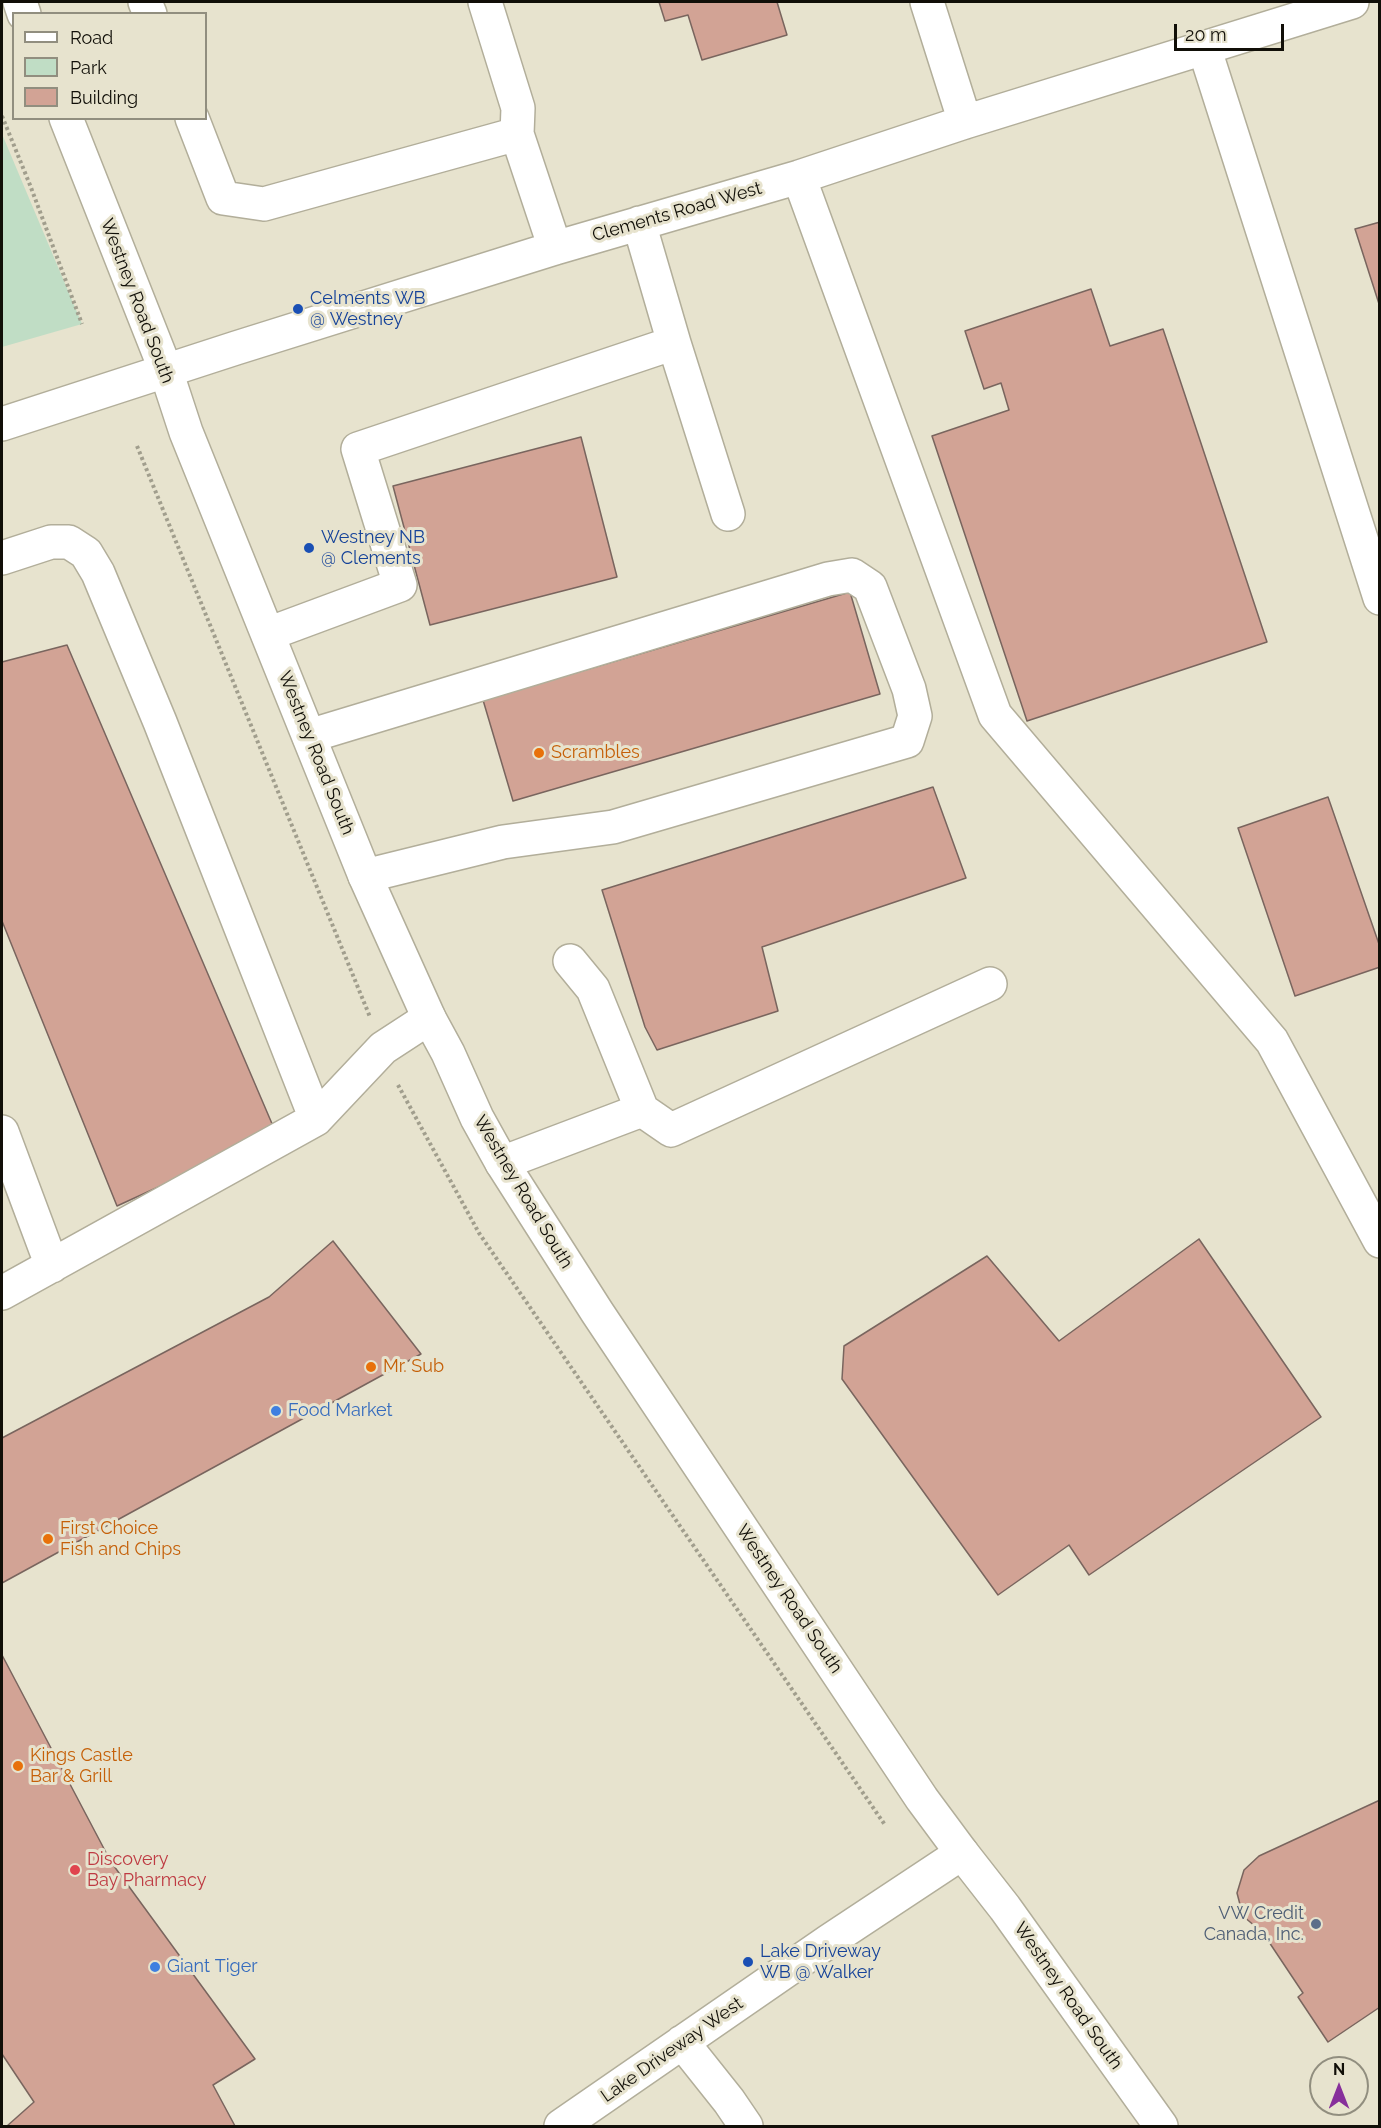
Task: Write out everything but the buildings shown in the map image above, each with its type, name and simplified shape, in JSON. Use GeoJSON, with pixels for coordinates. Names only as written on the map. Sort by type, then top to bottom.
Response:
{"type":"FeatureCollection","features":[{"type":"Feature","properties":{"kind":"main road"},"geometry":{"type":"LineString","coordinates":[[485,2],[518,108],[517,134],[555,248]]}},
{"type":"Feature","properties":{"kind":"main road"},"geometry":{"type":"LineString","coordinates":[[927,2],[965,122]]}},
{"type":"Feature","properties":{"kind":"main road","name":"Clements Road West"},"geometry":{"type":"LineString","coordinates":[[2,424],[555,248],[799,177],[965,122],[1352,2]]}},
{"type":"Feature","properties":{"kind":"main road"},"geometry":{"type":"LineString","coordinates":[[1204,47],[1380,598]]}},
{"type":"Feature","properties":{"kind":"main road","name":"Westney Road South"},"geometry":{"type":"LineString","coordinates":[[67,120],[166,371],[186,432],[365,876],[477,1118],[502,1163],[597,1312],[916,1789],[1005,1908],[1161,2127]]}},
{"type":"Feature","properties":{"kind":"main road"},"geometry":{"type":"LineString","coordinates":[[193,120],[223,198],[264,204],[517,134]]}},
{"type":"Feature","properties":{"kind":"main road"},"geometry":{"type":"LineString","coordinates":[[799,177],[995,715],[1272,1041],[1380,1241]]}},
{"type":"Feature","properties":{"kind":"main road"},"geometry":{"type":"LineString","coordinates":[[639,223],[728,514]]}},
{"type":"Feature","properties":{"kind":"main road"},"geometry":{"type":"LineString","coordinates":[[268,634],[400,585],[358,449],[674,343]]}},
{"type":"Feature","properties":{"kind":"main road"},"geometry":{"type":"LineString","coordinates":[[2,558],[51,542],[69,542],[86,553],[98,573],[160,722],[316,1119]]}},
{"type":"Feature","properties":{"kind":"main road"},"geometry":{"type":"LineString","coordinates":[[309,736],[828,579],[852,575],[870,586],[909,689],[915,716],[907,741],[613,827],[503,842],[365,876]]}},
{"type":"Feature","properties":{"kind":"main road"},"geometry":{"type":"LineString","coordinates":[[570,961],[593,989],[642,1110],[671,1130],[990,984]]}},
{"type":"Feature","properties":{"kind":"main road"},"geometry":{"type":"LineString","coordinates":[[2,1293],[316,1119],[382,1048],[429,1018]]}},
{"type":"Feature","properties":{"kind":"main road"},"geometry":{"type":"LineString","coordinates":[[502,1163],[642,1110]]}},
{"type":"Feature","properties":{"kind":"main road"},"geometry":{"type":"LineString","coordinates":[[2,1132],[52,1266]]}},
{"type":"Feature","properties":{"kind":"main road","name":"Lake Driveway West"},"geometry":{"type":"LineString","coordinates":[[561,2127],[829,1941],[962,1853]]}},
{"type":"Feature","properties":{"kind":"main road"},"geometry":{"type":"LineString","coordinates":[[682,2042],[729,2101],[746,2127]]}},
{"type":"Feature","properties":{"kind":"path"},"geometry":{"type":"LineString","coordinates":[[2,116],[82,324]]}},
{"type":"Feature","properties":{"kind":"green space"},"geometry":{"type":"Polygon","coordinates":[[[2,134],[82,324],[2,347],[2,134]]]}},
{"type":"Feature","properties":{"kind":"place","name":"Celments WB @ Westney"},"geometry":{"type":"Point","coordinates":[298,309]}},
{"type":"Feature","properties":{"kind":"place","name":"Westney NB @ Clements"},"geometry":{"type":"Point","coordinates":[309,548]}},
{"type":"Feature","properties":{"kind":"place","name":"Scrambles"},"geometry":{"type":"Point","coordinates":[539,753]}},
{"type":"Feature","properties":{"kind":"place","name":"Mr. Sub"},"geometry":{"type":"Point","coordinates":[371,1367]}},
{"type":"Feature","properties":{"kind":"place","name":"Food Market"},"geometry":{"type":"Point","coordinates":[276,1411]}},
{"type":"Feature","properties":{"kind":"place","name":"First Choice Fish and Chips"},"geometry":{"type":"Point","coordinates":[48,1539]}},
{"type":"Feature","properties":{"kind":"place","name":"Kings Castle Bar & Grill"},"geometry":{"type":"Point","coordinates":[18,1766]}},
{"type":"Feature","properties":{"kind":"place","name":"Discovery Bay Pharmacy"},"geometry":{"type":"Point","coordinates":[75,1870]}},
{"type":"Feature","properties":{"kind":"place","name":"VW Credit Canada, Inc."},"geometry":{"type":"Point","coordinates":[1316,1924]}},
{"type":"Feature","properties":{"kind":"place","name":"Lake Driveway WB @ Walker"},"geometry":{"type":"Point","coordinates":[748,1962]}},
{"type":"Feature","properties":{"kind":"place","name":"Giant Tiger"},"geometry":{"type":"Point","coordinates":[155,1967]}}]}
